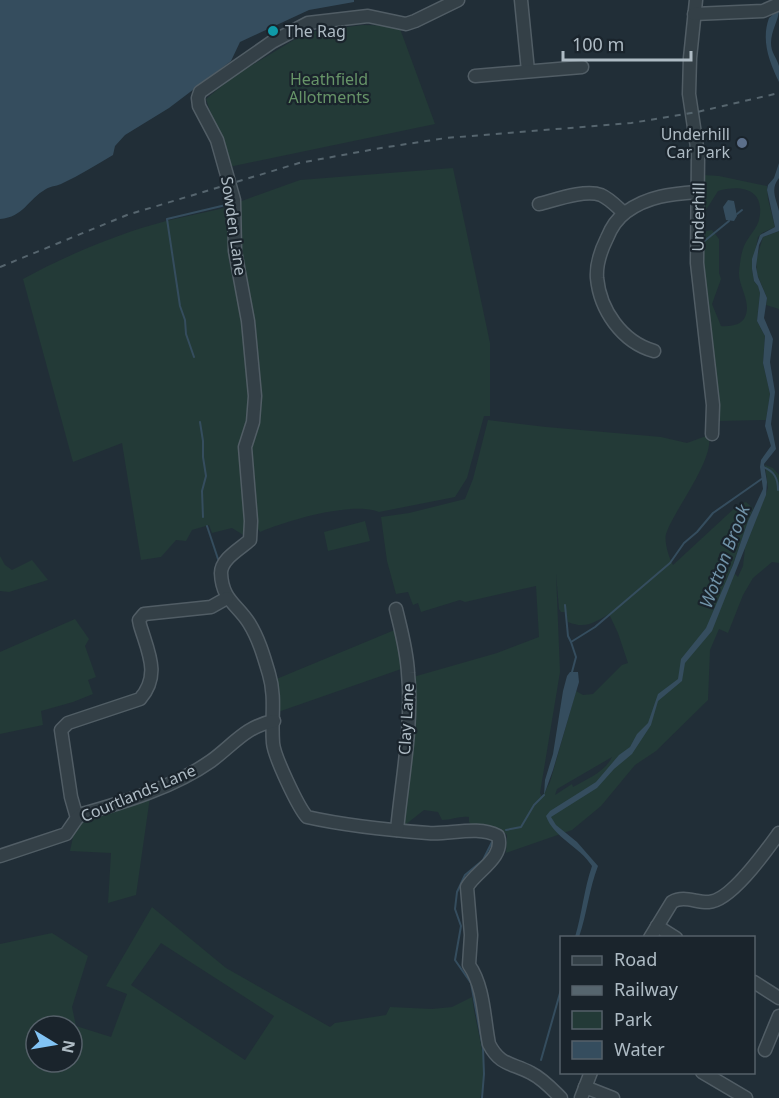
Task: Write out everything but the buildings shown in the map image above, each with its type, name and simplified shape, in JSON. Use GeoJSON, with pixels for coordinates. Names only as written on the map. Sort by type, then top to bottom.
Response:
{"type":"FeatureCollection","features":[{"type":"Feature","properties":{"kind":"street","name":"Sowden Lane"},"geometry":{"type":"LineString","coordinates":[[227,598],[222,583],[222,567],[250,540],[251,521],[245,447],[253,422],[255,396],[248,321],[235,251],[234,200],[220,150],[199,106],[200,92],[272,42],[308,23],[368,16],[406,24],[458,0]]}},
{"type":"Feature","properties":{"kind":"street"},"geometry":{"type":"LineString","coordinates":[[521,0],[528,71]]}},
{"type":"Feature","properties":{"kind":"street","name":"Underhill"},"geometry":{"type":"LineString","coordinates":[[696,0],[689,94],[698,154],[697,263],[712,405],[712,434]]}},
{"type":"Feature","properties":{"kind":"street"},"geometry":{"type":"LineString","coordinates":[[694,14],[763,11],[779,2]]}},
{"type":"Feature","properties":{"kind":"street"},"geometry":{"type":"LineString","coordinates":[[475,76],[582,67]]}},
{"type":"Feature","properties":{"kind":"street"},"geometry":{"type":"LineString","coordinates":[[658,352],[645,348],[616,326],[600,295],[597,278],[601,253],[609,233],[624,213],[642,202],[665,195],[697,192]]}},
{"type":"Feature","properties":{"kind":"street"},"geometry":{"type":"LineString","coordinates":[[539,204],[561,193],[595,194],[610,201],[624,213]]}},
{"type":"Feature","properties":{"kind":"street"},"geometry":{"type":"LineString","coordinates":[[76,818],[61,730],[68,723],[140,699],[148,689],[152,667],[140,625],[141,616],[211,607],[227,598],[249,623],[261,649],[272,684],[273,744],[278,762],[308,816],[383,830],[429,833],[488,832],[499,838],[493,859],[467,887],[466,902],[471,936],[469,965],[479,988],[489,1044],[493,1051],[502,1061],[535,1075],[561,1098]]}},
{"type":"Feature","properties":{"kind":"street","name":"Clay Lane"},"geometry":{"type":"LineString","coordinates":[[396,609],[404,641],[409,712],[397,830]]}},
{"type":"Feature","properties":{"kind":"street","name":"Courtlands Lane"},"geometry":{"type":"LineString","coordinates":[[0,856],[66,834],[76,818],[82,814],[125,801],[169,783],[211,760],[253,727],[274,721]]}},
{"type":"Feature","properties":{"kind":"street"},"geometry":{"type":"LineString","coordinates":[[669,936],[654,932],[668,906],[678,899],[711,902],[728,892],[746,874],[779,833]]}},
{"type":"Feature","properties":{"kind":"street"},"geometry":{"type":"LineString","coordinates":[[755,983],[779,998]]}},
{"type":"Feature","properties":{"kind":"street"},"geometry":{"type":"LineString","coordinates":[[765,1050],[779,1016]]}},
{"type":"Feature","properties":{"kind":"street"},"geometry":{"type":"LineString","coordinates":[[590,1074],[583,1092],[614,1098]]}},
{"type":"Feature","properties":{"kind":"street"},"geometry":{"type":"LineString","coordinates":[[705,1074],[746,1098]]}},
{"type":"Feature","properties":{"kind":"green space","name":"Heathfield Allotments"},"geometry":{"type":"Polygon","coordinates":[[[363,25],[399,26],[435,124],[229,167],[206,99],[234,76],[307,32],[363,25]]]}},
{"type":"Feature","properties":{"kind":"green space"},"geometry":{"type":"Polygon","coordinates":[[[453,168],[490,343],[490,416],[484,416],[467,478],[455,497],[379,512],[353,509],[319,514],[260,532],[256,526],[250,447],[259,415],[260,386],[254,316],[241,252],[239,202],[300,180],[453,168]]]}},
{"type":"Feature","properties":{"kind":"green space"},"geometry":{"type":"Polygon","coordinates":[[[704,175],[767,186],[775,227],[758,237],[752,269],[754,281],[760,293],[757,321],[765,336],[763,363],[770,394],[766,420],[717,421],[702,306],[701,232],[712,230],[719,239],[721,279],[712,304],[721,326],[738,324],[743,320],[747,311],[739,277],[741,258],[745,244],[758,223],[760,210],[759,201],[755,195],[750,191],[735,188],[718,191],[706,210],[700,208],[704,175]]]}},
{"type":"Feature","properties":{"kind":"green space"},"geometry":{"type":"Polygon","coordinates":[[[229,207],[229,262],[235,276],[252,382],[245,536],[232,528],[212,533],[209,525],[192,530],[186,541],[176,540],[161,557],[141,560],[122,443],[73,462],[23,279],[129,232],[229,207]]]}},
{"type":"Feature","properties":{"kind":"green space"},"geometry":{"type":"Polygon","coordinates":[[[779,231],[779,309],[766,305],[767,298],[757,274],[756,260],[763,237],[779,231]]]}},
{"type":"Feature","properties":{"kind":"green space"},"geometry":{"type":"Polygon","coordinates":[[[488,420],[661,437],[687,443],[709,435],[706,458],[671,523],[666,534],[666,545],[673,565],[739,504],[746,502],[753,508],[731,570],[738,577],[743,566],[745,548],[768,488],[765,465],[773,468],[779,475],[779,563],[772,562],[753,578],[743,595],[728,633],[719,629],[710,650],[708,700],[656,751],[635,765],[601,806],[572,830],[506,853],[507,835],[502,830],[472,825],[469,817],[442,820],[438,812],[424,810],[405,825],[401,819],[415,707],[413,677],[497,653],[539,637],[536,586],[465,602],[460,600],[421,612],[418,603],[413,605],[408,592],[396,594],[387,561],[381,517],[409,513],[465,499],[473,479],[488,420]],[[556,573],[560,672],[540,793],[542,797],[550,782],[576,691],[583,695],[593,694],[622,665],[628,663],[609,614],[589,624],[579,625],[568,622],[566,612],[561,612],[559,609],[556,573]],[[612,757],[557,789],[555,795],[572,784],[573,787],[595,775],[612,757]]]}},
{"type":"Feature","properties":{"kind":"green space"},"geometry":{"type":"Polygon","coordinates":[[[365,521],[370,541],[328,551],[324,532],[365,521]]]}},
{"type":"Feature","properties":{"kind":"green space"},"geometry":{"type":"Polygon","coordinates":[[[0,556],[5,565],[12,570],[32,560],[48,580],[9,592],[0,591],[0,556]]]}},
{"type":"Feature","properties":{"kind":"green space"},"geometry":{"type":"Polygon","coordinates":[[[75,619],[89,639],[85,646],[96,677],[88,680],[93,694],[41,711],[43,725],[0,734],[0,652],[75,619]]]}},
{"type":"Feature","properties":{"kind":"green space"},"geometry":{"type":"Polygon","coordinates":[[[397,629],[404,668],[278,712],[274,680],[397,629]]]}},
{"type":"Feature","properties":{"kind":"green space"},"geometry":{"type":"Polygon","coordinates":[[[150,797],[136,895],[108,903],[111,853],[70,851],[75,828],[82,821],[150,797]]]}},
{"type":"Feature","properties":{"kind":"green space"},"geometry":{"type":"Polygon","coordinates":[[[152,907],[226,968],[330,1027],[335,1023],[386,1015],[390,1007],[432,1009],[452,1007],[472,997],[482,1048],[484,1073],[480,1098],[0,1098],[0,944],[52,933],[88,956],[72,1007],[73,1014],[24,1014],[24,1074],[84,1074],[84,1029],[111,1037],[127,994],[106,986],[152,907]],[[161,943],[131,985],[245,1060],[274,1016],[161,943]]]}},
{"type":"Feature","properties":{"kind":"water"},"geometry":{"type":"Polygon","coordinates":[[[0,0],[354,0],[354,2],[309,10],[240,42],[231,61],[169,108],[125,135],[115,146],[113,155],[69,180],[46,189],[15,215],[0,219],[0,0]]]}},
{"type":"Feature","properties":{"kind":"water"},"geometry":{"type":"Polygon","coordinates":[[[779,9],[771,43],[779,66],[779,82],[769,58],[766,34],[769,18],[779,9]]]}},
{"type":"Feature","properties":{"kind":"water"},"geometry":{"type":"Polygon","coordinates":[[[779,163],[779,178],[774,190],[779,211],[779,231],[763,237],[759,245],[756,267],[767,298],[764,318],[773,339],[770,362],[775,392],[771,424],[776,449],[764,464],[767,482],[766,495],[712,631],[685,663],[682,681],[658,701],[651,725],[632,754],[597,788],[551,817],[556,825],[577,842],[598,866],[579,936],[575,936],[592,866],[555,830],[546,816],[550,811],[596,782],[619,755],[630,747],[637,734],[648,723],[658,694],[678,679],[681,659],[706,628],[763,489],[761,460],[771,446],[765,426],[770,394],[763,363],[765,336],[757,321],[760,293],[754,281],[752,259],[760,235],[775,227],[767,190],[779,163]]]}},
{"type":"Feature","properties":{"kind":"water"},"geometry":{"type":"Polygon","coordinates":[[[728,200],[734,201],[737,216],[734,221],[726,220],[723,207],[728,200]]]}},
{"type":"Feature","properties":{"kind":"water"},"geometry":{"type":"Polygon","coordinates":[[[570,672],[578,672],[579,682],[544,795],[563,691],[570,672]]]}},
{"type":"Feature","properties":{"kind":"waterway"},"geometry":{"type":"LineString","coordinates":[[194,357],[180,306],[167,219],[230,204]]}},
{"type":"Feature","properties":{"kind":"waterway"},"geometry":{"type":"LineString","coordinates":[[737,214],[742,210]]}},
{"type":"Feature","properties":{"kind":"waterway"},"geometry":{"type":"LineString","coordinates":[[702,243],[729,221]]}},
{"type":"Feature","properties":{"kind":"waterway"},"geometry":{"type":"LineString","coordinates":[[200,422],[206,476],[202,491],[203,517]]}},
{"type":"Feature","properties":{"kind":"waterway"},"geometry":{"type":"LineString","coordinates":[[763,467],[775,475],[778,490]]}},
{"type":"Feature","properties":{"kind":"waterway"},"geometry":{"type":"LineString","coordinates":[[572,672],[576,657],[571,642],[595,627],[670,563],[684,543],[713,513],[763,478]]}},
{"type":"Feature","properties":{"kind":"waterway"},"geometry":{"type":"LineString","coordinates":[[207,526],[219,562]]}},
{"type":"Feature","properties":{"kind":"waterway"},"geometry":{"type":"LineString","coordinates":[[565,605],[568,636],[571,642]]}},
{"type":"Feature","properties":{"kind":"waterway"},"geometry":{"type":"LineString","coordinates":[[506,830],[521,827],[534,805],[544,795]]}},
{"type":"Feature","properties":{"kind":"waterway"},"geometry":{"type":"LineString","coordinates":[[482,1098],[483,1048],[471,983],[455,960],[461,926],[455,909],[457,892],[465,875],[483,860],[492,842]]}},
{"type":"Feature","properties":{"kind":"waterway","name":"Wotton Brook"},"geometry":{"type":"LineString","coordinates":[[541,1060],[560,993]]}},
{"type":"Feature","properties":{"kind":"railway"},"geometry":{"type":"LineString","coordinates":[[0,267],[127,215],[299,163],[446,138],[631,123],[697,112],[779,93]]}},
{"type":"Feature","properties":{"kind":"place","name":"The Rag"},"geometry":{"type":"Point","coordinates":[273,31]}},
{"type":"Feature","properties":{"kind":"place","name":"Underhill Car Park"},"geometry":{"type":"Point","coordinates":[742,143]}}]}
